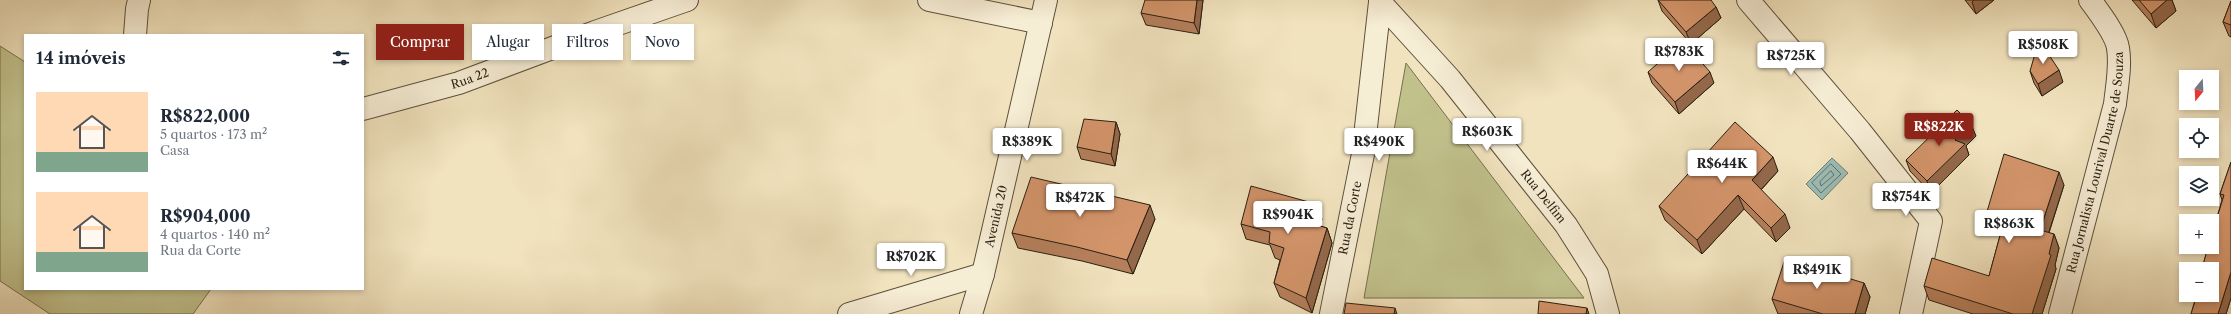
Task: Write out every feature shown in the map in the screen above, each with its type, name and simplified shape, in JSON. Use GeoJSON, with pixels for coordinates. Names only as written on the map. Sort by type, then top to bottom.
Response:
{"type":"FeatureCollection","features":[{"type":"Feature","properties":{"kind":"street"},"geometry":{"type":"LineString","coordinates":[[135,34],[139,0]]}},
{"type":"Feature","properties":{"kind":"street","name":"Rua 22"},"geometry":{"type":"LineString","coordinates":[[364,109],[459,83],[595,32],[687,0]]}},
{"type":"Feature","properties":{"kind":"street"},"geometry":{"type":"LineString","coordinates":[[930,0],[1041,23]]}},
{"type":"Feature","properties":{"kind":"street","name":"Avenida 20"},"geometry":{"type":"LineString","coordinates":[[971,314],[983,274],[1046,0]]}},
{"type":"Feature","properties":{"kind":"street"},"geometry":{"type":"LineString","coordinates":[[1748,0],[1860,131],[1931,221],[1911,314]]}},
{"type":"Feature","properties":{"kind":"street","name":"Rua da Corte"},"geometry":{"type":"LineString","coordinates":[[1331,314],[1363,154],[1380,1]]}},
{"type":"Feature","properties":{"kind":"street","name":"Rua Delfim"},"geometry":{"type":"LineString","coordinates":[[1380,1],[1450,79],[1566,225],[1597,274],[1608,314]]}},
{"type":"Feature","properties":{"kind":"street","name":"Rua Jornalista Lourival Duarte de Souza"},"geometry":{"type":"LineString","coordinates":[[2060,314],[2115,104],[2119,72],[2118,46],[2095,7]]}},
{"type":"Feature","properties":{"kind":"street"},"geometry":{"type":"LineString","coordinates":[[849,314],[983,274]]}},
{"type":"Feature","properties":{"kind":"green space"},"geometry":{"type":"Polygon","coordinates":[[[0,46],[24,61],[24,290],[210,290],[193,314],[50,314],[0,281],[0,46]]]}},
{"type":"Feature","properties":{"kind":"green space"},"geometry":{"type":"Polygon","coordinates":[[[1406,63],[1584,298],[1364,298],[1406,63]]]}},
{"type":"Feature","properties":{"kind":"water"},"geometry":{"type":"Polygon","coordinates":[[[1832,158],[1848,173],[1822,200],[1806,184],[1832,158]]]}},
{"type":"Feature","properties":{"kind":"building"},"geometry":{"type":"Polygon","coordinates":[[[1145,0],[1197,0],[1194,23],[1141,13],[1145,0]]]}},
{"type":"Feature","properties":{"kind":"building"},"geometry":{"type":"Polygon","coordinates":[[[1658,0],[1711,0],[1716,7],[1686,32],[1658,0]]]}},
{"type":"Feature","properties":{"kind":"building"},"geometry":{"type":"Polygon","coordinates":[[[2139,0],[2167,0],[2151,14],[2139,0]]]}},
{"type":"Feature","properties":{"kind":"building"},"geometry":{"type":"Polygon","coordinates":[[[2231,1],[2231,25],[2223,22],[2231,1]]]}},
{"type":"Feature","properties":{"kind":"building"},"geometry":{"type":"Polygon","coordinates":[[[2039,40],[2059,70],[2038,84],[2030,71],[2039,40]]]}},
{"type":"Feature","properties":{"kind":"building"},"geometry":{"type":"Polygon","coordinates":[[[1683,41],[1710,72],[1675,102],[1648,72],[1683,41]]]}},
{"type":"Feature","properties":{"kind":"building"},"geometry":{"type":"Polygon","coordinates":[[[1957,110],[1971,124],[1955,140],[1965,144],[1927,181],[1906,160],[1957,110]]]}},
{"type":"Feature","properties":{"kind":"building"},"geometry":{"type":"Polygon","coordinates":[[[1084,119],[1116,122],[1111,154],[1077,147],[1084,119]]]}},
{"type":"Feature","properties":{"kind":"building"},"geometry":{"type":"Polygon","coordinates":[[[1735,122],[1773,157],[1752,180],[1785,214],[1771,228],[1738,195],[1697,240],[1659,206],[1735,122]]]}},
{"type":"Feature","properties":{"kind":"building"},"geometry":{"type":"Polygon","coordinates":[[[2004,154],[2059,172],[2040,230],[2054,234],[2049,254],[2051,255],[2032,314],[2013,314],[1924,286],[1932,258],[1989,276],[2004,221],[1986,215],[2004,154]]]}},
{"type":"Feature","properties":{"kind":"building"},"geometry":{"type":"Polygon","coordinates":[[[2231,162],[2231,272],[2218,314],[2191,314],[2195,302],[2219,302],[2219,262],[2204,262],[2206,254],[2219,254],[2218,214],[2224,195],[2220,194],[2231,162]]]}},
{"type":"Feature","properties":{"kind":"building"},"geometry":{"type":"Polygon","coordinates":[[[1031,177],[1150,205],[1127,260],[1077,247],[1012,233],[1031,177]]]}},
{"type":"Feature","properties":{"kind":"building"},"geometry":{"type":"Polygon","coordinates":[[[1251,186],[1316,204],[1310,223],[1327,228],[1306,298],[1274,283],[1284,248],[1269,243],[1270,232],[1241,224],[1251,186]]]}},
{"type":"Feature","properties":{"kind":"building"},"geometry":{"type":"Polygon","coordinates":[[[1785,259],[1864,283],[1855,314],[1823,314],[1772,299],[1785,259]]]}},
{"type":"Feature","properties":{"kind":"building"},"geometry":{"type":"Polygon","coordinates":[[[1539,301],[1587,308],[1586,314],[1538,314],[1539,301]]]}},
{"type":"Feature","properties":{"kind":"building"},"geometry":{"type":"Polygon","coordinates":[[[1346,303],[1395,308],[1394,314],[1344,314],[1346,303]]]}}]}
